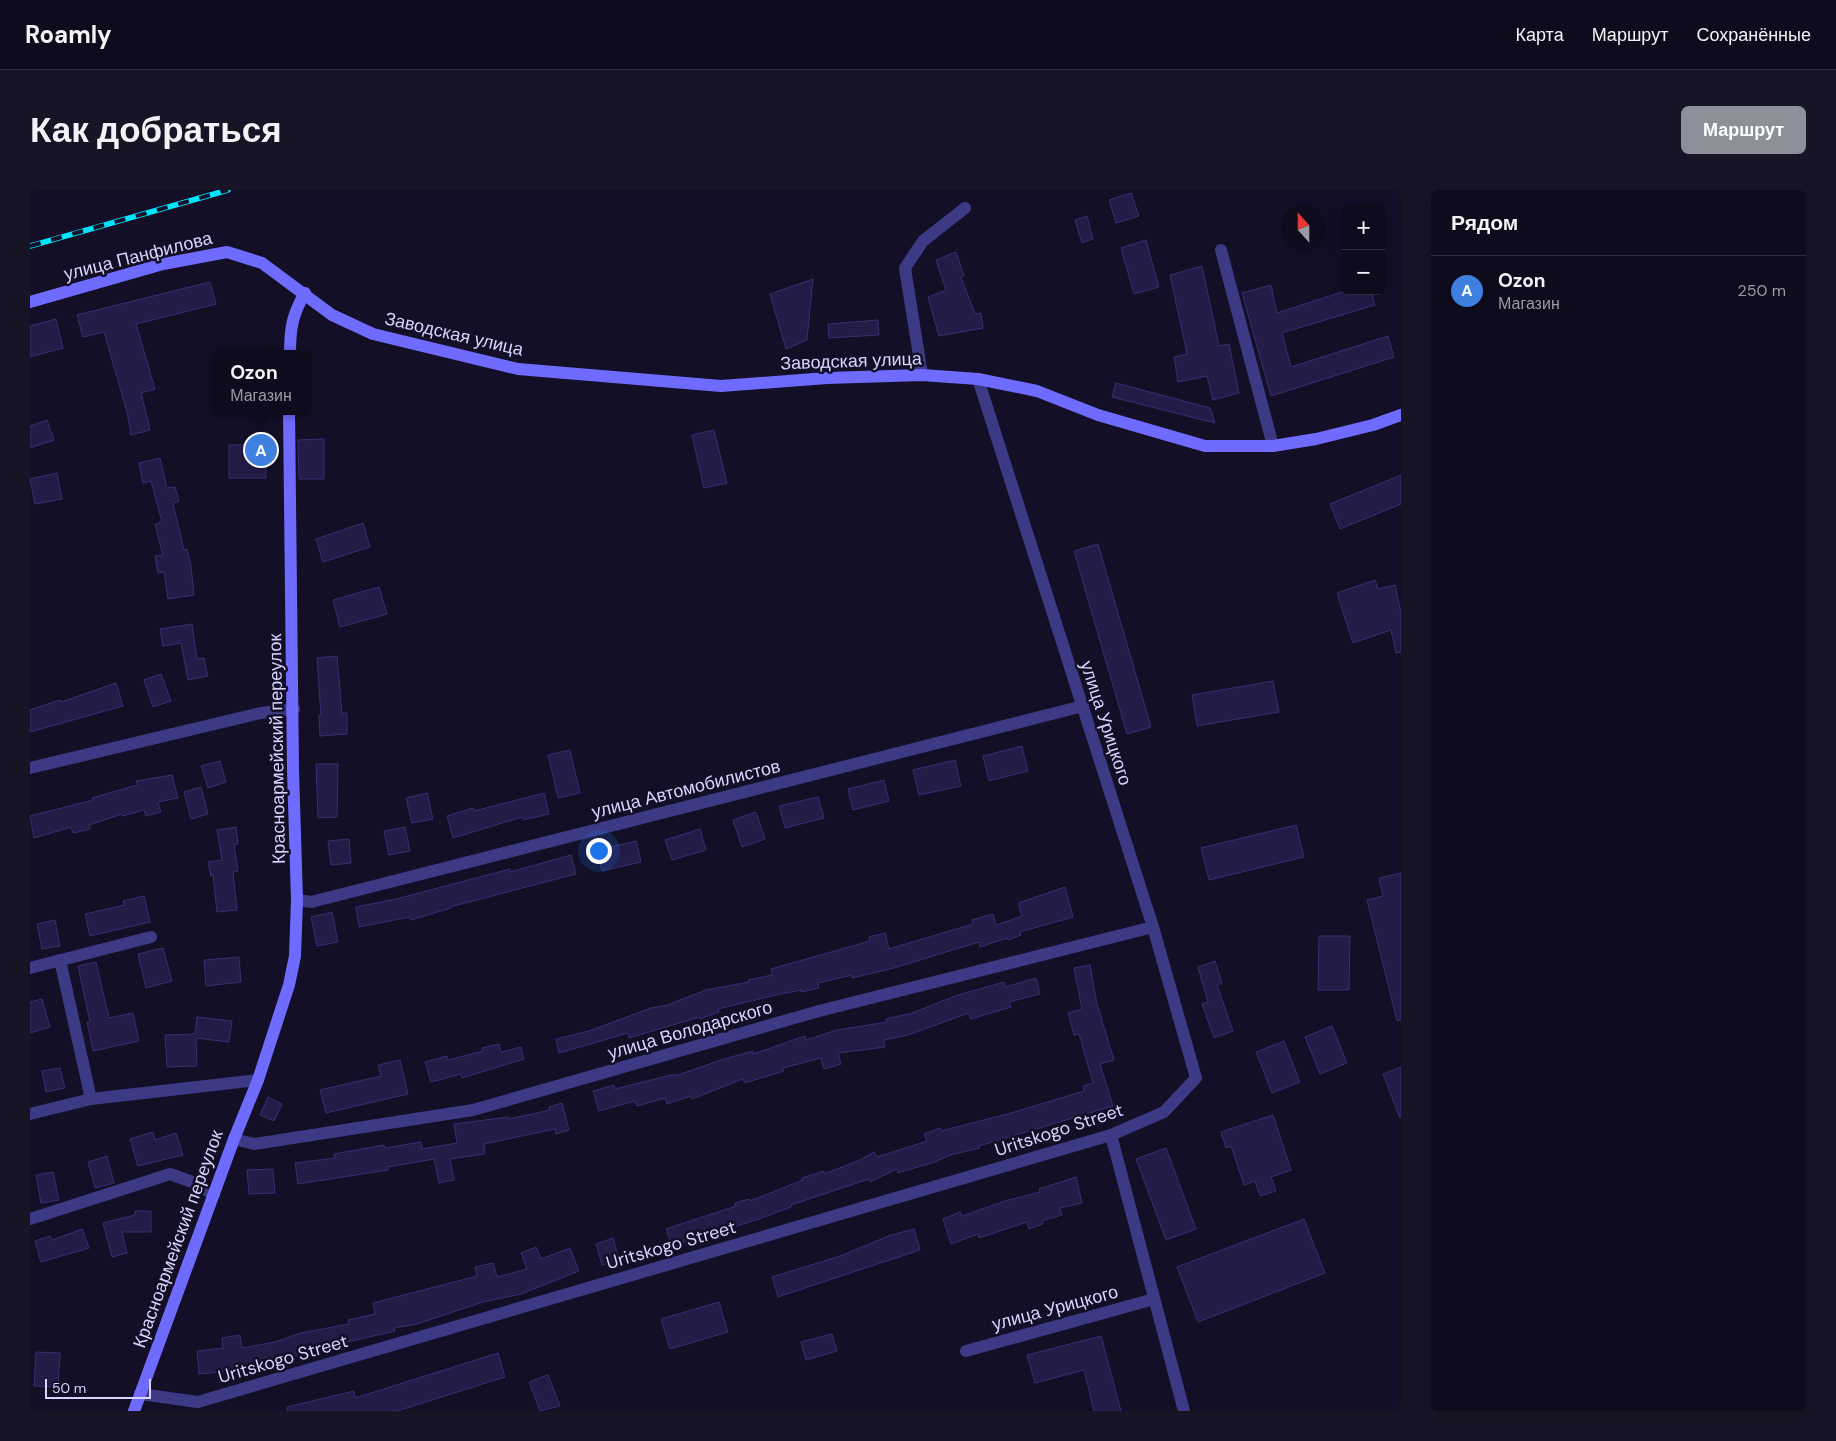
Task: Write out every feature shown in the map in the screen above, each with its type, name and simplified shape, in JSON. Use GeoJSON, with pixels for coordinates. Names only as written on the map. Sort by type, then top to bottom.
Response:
{"type":"FeatureCollection","features":[{"type":"Feature","properties":{"kind":"main road","name":"улица Панфилова"},"geometry":{"type":"LineString","coordinates":[[30,302],[162,264],[227,252],[262,263],[305,293]]}},
{"type":"Feature","properties":{"kind":"main road","name":"Заводская улица"},"geometry":{"type":"LineString","coordinates":[[305,293],[332,315],[373,334],[518,369],[721,386],[827,378],[922,375],[978,379],[1037,392],[1098,415],[1205,446],[1273,446],[1326,436],[1401,415]]}},
{"type":"Feature","properties":{"kind":"main road"},"geometry":{"type":"LineString","coordinates":[[290,350],[290,333],[294,311],[305,293]]}},
{"type":"Feature","properties":{"kind":"main road","name":"Красноармейский переулок"},"geometry":{"type":"LineString","coordinates":[[134,1411],[234,1139],[258,1080],[289,984],[295,956],[297,900],[289,415]]}},
{"type":"Feature","properties":{"kind":"street"},"geometry":{"type":"LineString","coordinates":[[922,375],[904,268],[923,241],[965,208]]}},
{"type":"Feature","properties":{"kind":"street"},"geometry":{"type":"LineString","coordinates":[[1221,250],[1273,446]]}},
{"type":"Feature","properties":{"kind":"street","name":"улица Урицкого"},"geometry":{"type":"LineString","coordinates":[[978,379],[1153,927],[1196,1078],[1164,1112],[1111,1135]]}},
{"type":"Feature","properties":{"kind":"street","name":"улица Автомобилистов"},"geometry":{"type":"LineString","coordinates":[[297,900],[311,902],[321,900],[1083,706]]}},
{"type":"Feature","properties":{"kind":"street"},"geometry":{"type":"LineString","coordinates":[[30,768],[261,713],[294,709]]}},
{"type":"Feature","properties":{"kind":"street","name":"улица Володарского"},"geometry":{"type":"LineString","coordinates":[[234,1139],[254,1144],[473,1110],[820,1011],[1153,927]]}},
{"type":"Feature","properties":{"kind":"street"},"geometry":{"type":"LineString","coordinates":[[30,968],[151,937]]}},
{"type":"Feature","properties":{"kind":"street"},"geometry":{"type":"LineString","coordinates":[[60,960],[91,1099]]}},
{"type":"Feature","properties":{"kind":"street"},"geometry":{"type":"LineString","coordinates":[[30,1114],[91,1099],[258,1080]]}},
{"type":"Feature","properties":{"kind":"street"},"geometry":{"type":"LineString","coordinates":[[1111,1135],[1184,1411]]}},
{"type":"Feature","properties":{"kind":"street","name":"Uritskogo Street"},"geometry":{"type":"LineString","coordinates":[[140,1394],[198,1402],[1111,1135]]}},
{"type":"Feature","properties":{"kind":"street"},"geometry":{"type":"LineString","coordinates":[[30,1219],[170,1174],[198,1184],[214,1195]]}},
{"type":"Feature","properties":{"kind":"street","name":"улица Урицкого"},"geometry":{"type":"LineString","coordinates":[[966,1351],[1154,1300]]}},
{"type":"Feature","properties":{"kind":"building"},"geometry":{"type":"Polygon","coordinates":[[[1131,193],[1139,216],[1116,223],[1109,200],[1131,193]]]}},
{"type":"Feature","properties":{"kind":"building"},"geometry":{"type":"Polygon","coordinates":[[[1087,216],[1093,239],[1082,243],[1075,220],[1087,216]]]}},
{"type":"Feature","properties":{"kind":"building"},"geometry":{"type":"Polygon","coordinates":[[[1146,240],[1159,287],[1134,294],[1121,248],[1146,240]]]}},
{"type":"Feature","properties":{"kind":"building"},"geometry":{"type":"Polygon","coordinates":[[[956,252],[964,276],[961,277],[974,311],[976,314],[981,313],[983,328],[939,336],[928,297],[946,290],[936,260],[956,252]]]}},
{"type":"Feature","properties":{"kind":"building"},"geometry":{"type":"Polygon","coordinates":[[[1202,266],[1219,346],[1229,344],[1239,393],[1213,400],[1207,376],[1178,382],[1174,357],[1187,354],[1170,275],[1202,266]]]}},
{"type":"Feature","properties":{"kind":"building"},"geometry":{"type":"Polygon","coordinates":[[[813,279],[807,340],[786,349],[770,294],[813,279]]]}},
{"type":"Feature","properties":{"kind":"building"},"geometry":{"type":"Polygon","coordinates":[[[210,282],[216,304],[136,324],[155,389],[141,393],[150,430],[131,435],[127,412],[104,332],[83,337],[77,315],[210,282]]]}},
{"type":"Feature","properties":{"kind":"building"},"geometry":{"type":"Polygon","coordinates":[[[1271,285],[1277,313],[1341,292],[1341,295],[1372,295],[1375,305],[1282,333],[1291,367],[1388,336],[1394,357],[1271,396],[1242,293],[1271,285]]]}},
{"type":"Feature","properties":{"kind":"building"},"geometry":{"type":"Polygon","coordinates":[[[56,319],[63,348],[30,357],[30,326],[56,319]]]}},
{"type":"Feature","properties":{"kind":"building"},"geometry":{"type":"Polygon","coordinates":[[[878,320],[879,335],[829,338],[828,324],[878,320]]]}},
{"type":"Feature","properties":{"kind":"building"},"geometry":{"type":"Polygon","coordinates":[[[1116,383],[1210,408],[1215,423],[1112,397],[1116,383]]]}},
{"type":"Feature","properties":{"kind":"building"},"geometry":{"type":"Polygon","coordinates":[[[47,420],[54,440],[30,448],[30,426],[47,420]]]}},
{"type":"Feature","properties":{"kind":"building"},"geometry":{"type":"Polygon","coordinates":[[[714,430],[727,483],[704,488],[692,435],[714,430]]]}},
{"type":"Feature","properties":{"kind":"building"},"geometry":{"type":"Polygon","coordinates":[[[324,439],[324,479],[299,479],[298,440],[324,439]]]}},
{"type":"Feature","properties":{"kind":"building"},"geometry":{"type":"Polygon","coordinates":[[[266,444],[266,478],[229,478],[229,445],[266,444]]]}},
{"type":"Feature","properties":{"kind":"building"},"geometry":{"type":"Polygon","coordinates":[[[160,458],[167,488],[175,487],[179,501],[173,503],[184,550],[187,549],[191,566],[194,595],[168,599],[164,572],[158,573],[155,556],[163,555],[155,524],[162,522],[151,481],[143,483],[139,463],[160,458]]]}},
{"type":"Feature","properties":{"kind":"building"},"geometry":{"type":"Polygon","coordinates":[[[57,473],[62,499],[35,504],[30,479],[57,473]]]}},
{"type":"Feature","properties":{"kind":"building"},"geometry":{"type":"Polygon","coordinates":[[[1401,475],[1401,504],[1340,529],[1330,504],[1401,475]]]}},
{"type":"Feature","properties":{"kind":"building"},"geometry":{"type":"Polygon","coordinates":[[[363,523],[370,547],[323,562],[316,539],[363,523]]]}},
{"type":"Feature","properties":{"kind":"building"},"geometry":{"type":"Polygon","coordinates":[[[1098,544],[1151,727],[1127,734],[1074,551],[1098,544]]]}},
{"type":"Feature","properties":{"kind":"building"},"geometry":{"type":"Polygon","coordinates":[[[1375,580],[1378,589],[1395,585],[1401,613],[1401,652],[1396,653],[1391,630],[1353,643],[1337,593],[1375,580]]]}},
{"type":"Feature","properties":{"kind":"building"},"geometry":{"type":"Polygon","coordinates":[[[379,587],[387,614],[340,627],[333,600],[379,587]]]}},
{"type":"Feature","properties":{"kind":"building"},"geometry":{"type":"Polygon","coordinates":[[[192,624],[197,659],[204,658],[208,676],[188,680],[181,643],[163,646],[160,629],[192,624]]]}},
{"type":"Feature","properties":{"kind":"building"},"geometry":{"type":"Polygon","coordinates":[[[337,656],[342,713],[347,713],[347,734],[320,736],[319,715],[321,715],[317,658],[337,656]]]}},
{"type":"Feature","properties":{"kind":"building"},"geometry":{"type":"Polygon","coordinates":[[[161,674],[171,701],[153,707],[144,680],[161,674]]]}},
{"type":"Feature","properties":{"kind":"building"},"geometry":{"type":"Polygon","coordinates":[[[1273,681],[1279,712],[1197,726],[1192,695],[1273,681]]]}},
{"type":"Feature","properties":{"kind":"building"},"geometry":{"type":"Polygon","coordinates":[[[116,683],[123,706],[30,732],[30,710],[60,700],[61,702],[116,683]]]}},
{"type":"Feature","properties":{"kind":"building"},"geometry":{"type":"Polygon","coordinates":[[[1022,746],[1028,771],[989,781],[983,756],[1022,746]]]}},
{"type":"Feature","properties":{"kind":"building"},"geometry":{"type":"Polygon","coordinates":[[[570,750],[580,793],[558,798],[548,755],[570,750]]]}},
{"type":"Feature","properties":{"kind":"building"},"geometry":{"type":"Polygon","coordinates":[[[955,760],[961,786],[919,795],[913,770],[955,760]]]}},
{"type":"Feature","properties":{"kind":"building"},"geometry":{"type":"Polygon","coordinates":[[[220,761],[226,782],[208,788],[201,766],[220,761]]]}},
{"type":"Feature","properties":{"kind":"building"},"geometry":{"type":"Polygon","coordinates":[[[316,764],[338,764],[337,817],[318,818],[316,764]]]}},
{"type":"Feature","properties":{"kind":"building"},"geometry":{"type":"Polygon","coordinates":[[[172,775],[178,798],[158,802],[161,812],[146,816],[144,810],[123,816],[122,814],[89,825],[90,829],[73,833],[71,827],[34,838],[30,816],[93,800],[92,798],[137,785],[136,781],[172,775]]]}},
{"type":"Feature","properties":{"kind":"building"},"geometry":{"type":"Polygon","coordinates":[[[884,780],[889,801],[853,810],[848,789],[884,780]]]}},
{"type":"Feature","properties":{"kind":"building"},"geometry":{"type":"Polygon","coordinates":[[[201,787],[208,814],[191,819],[184,792],[201,787]]]}},
{"type":"Feature","properties":{"kind":"building"},"geometry":{"type":"Polygon","coordinates":[[[427,793],[433,819],[412,823],[406,798],[427,793]]]}},
{"type":"Feature","properties":{"kind":"building"},"geometry":{"type":"Polygon","coordinates":[[[544,793],[549,814],[523,820],[522,817],[453,838],[447,816],[473,808],[474,811],[544,793]]]}},
{"type":"Feature","properties":{"kind":"building"},"geometry":{"type":"Polygon","coordinates":[[[818,797],[824,818],[785,828],[779,806],[818,797]]]}},
{"type":"Feature","properties":{"kind":"building"},"geometry":{"type":"Polygon","coordinates":[[[756,812],[765,839],[742,847],[733,820],[756,812]]]}},
{"type":"Feature","properties":{"kind":"building"},"geometry":{"type":"Polygon","coordinates":[[[1296,825],[1304,857],[1209,880],[1201,848],[1296,825]]]}},
{"type":"Feature","properties":{"kind":"building"},"geometry":{"type":"Polygon","coordinates":[[[236,827],[238,844],[234,845],[238,871],[233,872],[237,910],[217,912],[213,875],[211,876],[208,862],[222,860],[217,830],[236,827]]]}},
{"type":"Feature","properties":{"kind":"building"},"geometry":{"type":"Polygon","coordinates":[[[405,827],[410,851],[389,855],[384,831],[405,827]]]}},
{"type":"Feature","properties":{"kind":"building"},"geometry":{"type":"Polygon","coordinates":[[[700,829],[706,850],[672,860],[665,840],[700,829]]]}},
{"type":"Feature","properties":{"kind":"building"},"geometry":{"type":"Polygon","coordinates":[[[349,839],[351,863],[331,865],[328,841],[349,839]]]}},
{"type":"Feature","properties":{"kind":"building"},"geometry":{"type":"Polygon","coordinates":[[[636,841],[641,862],[602,871],[597,850],[636,841]]]}},
{"type":"Feature","properties":{"kind":"building"},"geometry":{"type":"Polygon","coordinates":[[[571,855],[576,874],[450,907],[411,920],[410,917],[359,927],[356,907],[396,899],[510,869],[510,872],[571,855]]]}},
{"type":"Feature","properties":{"kind":"building"},"geometry":{"type":"Polygon","coordinates":[[[1401,873],[1401,1020],[1397,1021],[1367,900],[1383,896],[1379,878],[1401,873]]]}},
{"type":"Feature","properties":{"kind":"building"},"geometry":{"type":"Polygon","coordinates":[[[1065,887],[1073,917],[1020,932],[1021,935],[1008,940],[1007,938],[980,947],[979,942],[894,968],[852,978],[852,975],[818,983],[819,988],[776,995],[718,1009],[719,1012],[700,1019],[700,1017],[629,1038],[628,1033],[559,1053],[556,1039],[589,1031],[706,990],[749,982],[748,980],[772,975],[771,969],[870,941],[869,937],[885,933],[889,949],[973,924],[972,920],[993,914],[996,925],[1022,916],[1018,903],[1065,887]]]}},
{"type":"Feature","properties":{"kind":"building"},"geometry":{"type":"Polygon","coordinates":[[[144,896],[150,922],[90,936],[85,914],[124,905],[123,901],[144,896]]]}},
{"type":"Feature","properties":{"kind":"building"},"geometry":{"type":"Polygon","coordinates":[[[332,912],[338,942],[317,946],[311,917],[332,912]]]}},
{"type":"Feature","properties":{"kind":"building"},"geometry":{"type":"Polygon","coordinates":[[[55,920],[60,946],[42,949],[37,924],[55,920]]]}},
{"type":"Feature","properties":{"kind":"building"},"geometry":{"type":"Polygon","coordinates":[[[1319,936],[1350,936],[1349,990],[1318,990],[1319,936]]]}},
{"type":"Feature","properties":{"kind":"building"},"geometry":{"type":"Polygon","coordinates":[[[163,948],[172,981],[146,988],[138,954],[163,948]]]}},
{"type":"Feature","properties":{"kind":"building"},"geometry":{"type":"Polygon","coordinates":[[[239,957],[241,982],[206,986],[204,960],[239,957]]]}},
{"type":"Feature","properties":{"kind":"building"},"geometry":{"type":"Polygon","coordinates":[[[1215,961],[1222,983],[1217,985],[1233,1031],[1214,1038],[1202,1004],[1208,1002],[1198,967],[1215,961]]]}},
{"type":"Feature","properties":{"kind":"building"},"geometry":{"type":"Polygon","coordinates":[[[96,962],[109,1018],[133,1013],[139,1041],[93,1051],[87,1022],[90,1022],[78,966],[96,962]]]}},
{"type":"Feature","properties":{"kind":"building"},"geometry":{"type":"Polygon","coordinates":[[[1090,965],[1097,1004],[1114,1060],[1100,1064],[1113,1106],[979,1146],[980,1148],[950,1155],[935,1162],[898,1173],[897,1169],[870,1182],[869,1179],[791,1205],[791,1207],[756,1220],[672,1246],[666,1229],[736,1206],[735,1203],[749,1199],[750,1201],[803,1180],[802,1178],[824,1171],[824,1174],[860,1160],[874,1152],[877,1157],[927,1141],[924,1134],[940,1128],[941,1131],[1011,1113],[1084,1091],[1083,1086],[1093,1083],[1079,1034],[1074,1035],[1068,1013],[1082,1009],[1074,968],[1090,965]]]}},
{"type":"Feature","properties":{"kind":"building"},"geometry":{"type":"Polygon","coordinates":[[[1036,978],[1040,994],[1009,1002],[1011,1007],[971,1019],[969,1013],[908,1035],[884,1040],[885,1047],[838,1053],[841,1064],[824,1069],[821,1058],[783,1068],[784,1071],[745,1083],[743,1079],[692,1099],[691,1096],[667,1104],[665,1098],[637,1106],[635,1101],[599,1111],[593,1091],[614,1085],[615,1089],[675,1074],[675,1076],[724,1059],[753,1051],[753,1054],[805,1036],[806,1040],[837,1030],[887,1022],[886,1019],[912,1013],[958,995],[1004,982],[1005,987],[1036,978]]]}},
{"type":"Feature","properties":{"kind":"building"},"geometry":{"type":"Polygon","coordinates":[[[42,999],[50,1027],[30,1033],[30,1002],[42,999]]]}},
{"type":"Feature","properties":{"kind":"building"},"geometry":{"type":"Polygon","coordinates":[[[197,1017],[232,1021],[229,1042],[196,1038],[197,1066],[167,1067],[165,1035],[195,1034],[197,1017]]]}},
{"type":"Feature","properties":{"kind":"building"},"geometry":{"type":"Polygon","coordinates":[[[1332,1026],[1347,1063],[1320,1074],[1305,1037],[1332,1026]]]}},
{"type":"Feature","properties":{"kind":"building"},"geometry":{"type":"Polygon","coordinates":[[[1284,1041],[1300,1082],[1272,1093],[1256,1052],[1284,1041]]]}},
{"type":"Feature","properties":{"kind":"building"},"geometry":{"type":"Polygon","coordinates":[[[499,1044],[501,1052],[521,1047],[524,1059],[462,1078],[461,1074],[431,1082],[425,1062],[447,1056],[448,1060],[483,1051],[482,1048],[499,1044]]]}},
{"type":"Feature","properties":{"kind":"building"},"geometry":{"type":"Polygon","coordinates":[[[400,1060],[408,1094],[326,1113],[320,1090],[381,1076],[378,1065],[400,1060]]]}},
{"type":"Feature","properties":{"kind":"building"},"geometry":{"type":"Polygon","coordinates":[[[1401,1067],[1401,1117],[1400,1118],[1383,1074],[1401,1067]]]}},
{"type":"Feature","properties":{"kind":"building"},"geometry":{"type":"Polygon","coordinates":[[[60,1068],[65,1088],[46,1092],[42,1071],[60,1068]]]}},
{"type":"Feature","properties":{"kind":"building"},"geometry":{"type":"Polygon","coordinates":[[[268,1097],[282,1104],[274,1121],[260,1115],[268,1097]]]}},
{"type":"Feature","properties":{"kind":"building"},"geometry":{"type":"Polygon","coordinates":[[[562,1103],[569,1130],[556,1134],[555,1129],[484,1144],[485,1154],[450,1159],[454,1180],[439,1183],[434,1159],[388,1167],[388,1170],[298,1184],[295,1163],[335,1158],[334,1154],[384,1145],[385,1148],[421,1142],[422,1149],[457,1143],[454,1124],[508,1117],[509,1119],[550,1110],[549,1107],[562,1103]]]}},
{"type":"Feature","properties":{"kind":"building"},"geometry":{"type":"Polygon","coordinates":[[[1273,1115],[1291,1170],[1271,1177],[1276,1191],[1260,1196],[1255,1181],[1244,1185],[1231,1146],[1226,1148],[1221,1132],[1273,1115]]]}},
{"type":"Feature","properties":{"kind":"building"},"geometry":{"type":"Polygon","coordinates":[[[153,1132],[155,1140],[176,1133],[183,1155],[138,1166],[130,1139],[153,1132]]]}},
{"type":"Feature","properties":{"kind":"building"},"geometry":{"type":"Polygon","coordinates":[[[1166,1148],[1196,1229],[1166,1240],[1136,1159],[1166,1148]]]}},
{"type":"Feature","properties":{"kind":"building"},"geometry":{"type":"Polygon","coordinates":[[[107,1156],[114,1183],[95,1188],[88,1162],[107,1156]]]}},
{"type":"Feature","properties":{"kind":"building"},"geometry":{"type":"Polygon","coordinates":[[[273,1169],[275,1193],[249,1194],[247,1170],[273,1169]]]}},
{"type":"Feature","properties":{"kind":"building"},"geometry":{"type":"Polygon","coordinates":[[[53,1172],[59,1200],[41,1203],[36,1175],[53,1172]]]}},
{"type":"Feature","properties":{"kind":"building"},"geometry":{"type":"Polygon","coordinates":[[[1076,1177],[1082,1203],[1060,1208],[1062,1215],[1042,1221],[1043,1224],[1029,1229],[1027,1222],[979,1238],[978,1234],[951,1244],[943,1219],[960,1212],[962,1216],[1005,1201],[1040,1192],[1039,1189],[1076,1177]]]}},
{"type":"Feature","properties":{"kind":"building"},"geometry":{"type":"Polygon","coordinates":[[[135,1211],[151,1211],[151,1232],[122,1232],[127,1253],[112,1257],[103,1223],[135,1215],[135,1211]]]}},
{"type":"Feature","properties":{"kind":"building"},"geometry":{"type":"Polygon","coordinates":[[[1304,1219],[1325,1273],[1198,1322],[1177,1267],[1304,1219]]]}},
{"type":"Feature","properties":{"kind":"building"},"geometry":{"type":"Polygon","coordinates":[[[82,1229],[89,1248],[41,1262],[35,1241],[50,1236],[52,1240],[82,1229]]]}},
{"type":"Feature","properties":{"kind":"building"},"geometry":{"type":"Polygon","coordinates":[[[914,1229],[920,1250],[778,1297],[772,1277],[840,1256],[891,1235],[914,1229]]]}},
{"type":"Feature","properties":{"kind":"building"},"geometry":{"type":"Polygon","coordinates":[[[613,1238],[619,1260],[602,1265],[596,1244],[613,1238]]]}},
{"type":"Feature","properties":{"kind":"building"},"geometry":{"type":"Polygon","coordinates":[[[536,1247],[541,1259],[570,1248],[579,1271],[521,1294],[483,1302],[417,1324],[394,1328],[395,1331],[343,1343],[344,1348],[322,1353],[321,1347],[284,1360],[240,1370],[199,1374],[197,1351],[223,1348],[222,1338],[240,1335],[242,1348],[275,1342],[301,1333],[349,1324],[348,1320],[375,1314],[373,1303],[477,1276],[475,1267],[493,1263],[497,1277],[527,1269],[521,1253],[536,1247]]]}},
{"type":"Feature","properties":{"kind":"building"},"geometry":{"type":"Polygon","coordinates":[[[719,1302],[728,1332],[670,1349],[661,1319],[719,1302]]]}},
{"type":"Feature","properties":{"kind":"building"},"geometry":{"type":"Polygon","coordinates":[[[832,1334],[837,1351],[806,1360],[801,1342],[832,1334]]]}},
{"type":"Feature","properties":{"kind":"building"},"geometry":{"type":"Polygon","coordinates":[[[1101,1336],[1121,1411],[1094,1411],[1084,1370],[1035,1383],[1027,1355],[1101,1336]]]}},
{"type":"Feature","properties":{"kind":"building"},"geometry":{"type":"Polygon","coordinates":[[[36,1352],[60,1353],[58,1387],[34,1386],[36,1352]]]}},
{"type":"Feature","properties":{"kind":"building"},"geometry":{"type":"Polygon","coordinates":[[[498,1353],[505,1377],[397,1411],[287,1411],[287,1407],[354,1391],[355,1398],[498,1353]]]}},
{"type":"Feature","properties":{"kind":"building"},"geometry":{"type":"Polygon","coordinates":[[[548,1375],[560,1406],[540,1411],[529,1382],[548,1375]]]}},
{"type":"Feature","properties":{"kind":"railway"},"geometry":{"type":"LineString","coordinates":[[30,246],[228,190]]}},
{"type":"Feature","properties":{"kind":"place","name":"Ozon"},"geometry":{"type":"Point","coordinates":[261,450]}}]}
